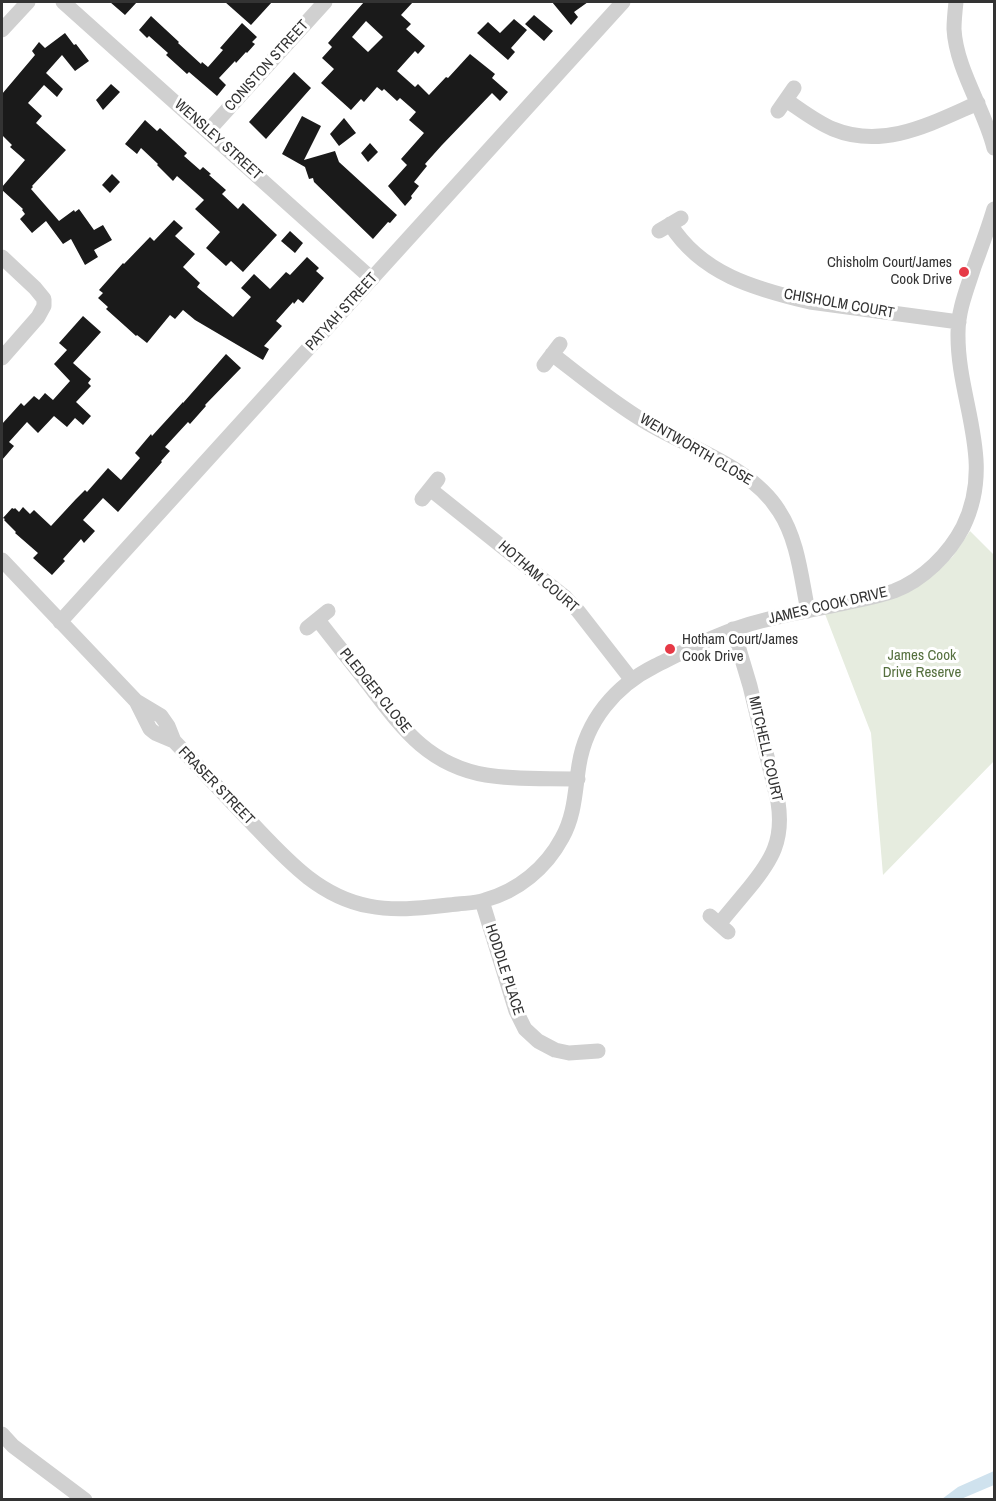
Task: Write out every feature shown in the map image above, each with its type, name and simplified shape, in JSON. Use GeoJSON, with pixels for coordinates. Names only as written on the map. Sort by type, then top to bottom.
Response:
{"type":"FeatureCollection","features":[{"type":"Feature","properties":{"kind":"street"},"geometry":{"type":"LineString","coordinates":[[2,30],[28,2]]}},
{"type":"Feature","properties":{"kind":"street","name":"WENSLEY STREET"},"geometry":{"type":"LineString","coordinates":[[63,2],[372,279]]}},
{"type":"Feature","properties":{"kind":"street","name":"CONISTON STREET"},"geometry":{"type":"LineString","coordinates":[[208,131],[326,2]]}},
{"type":"Feature","properties":{"kind":"street","name":"PATYAH STREET"},"geometry":{"type":"LineString","coordinates":[[60,622],[623,2]]}},
{"type":"Feature","properties":{"kind":"street"},"geometry":{"type":"LineString","coordinates":[[956,2],[954,30],[956,45],[963,68],[992,136],[994,148]]}},
{"type":"Feature","properties":{"kind":"street"},"geometry":{"type":"LineString","coordinates":[[786,100],[820,123],[847,134],[871,137],[886,137],[924,127],[978,103]]}},
{"type":"Feature","properties":{"kind":"street","name":"JAMES COOK DRIVE"},"geometry":{"type":"LineString","coordinates":[[343,898],[372,907],[411,909],[482,901],[513,888],[530,878],[542,866],[569,824],[584,743],[591,726],[612,697],[631,680],[666,660],[733,629],[760,621],[873,598],[897,590],[917,579],[936,563],[954,543],[965,525],[985,463],[977,441],[958,346],[959,322],[964,297],[994,209]]}},
{"type":"Feature","properties":{"kind":"street","name":"CHISHOLM COURT"},"geometry":{"type":"LineString","coordinates":[[670,224],[682,242],[701,260],[739,281],[810,302],[959,322]]}},
{"type":"Feature","properties":{"kind":"street"},"geometry":{"type":"LineString","coordinates":[[2,257],[35,288],[44,299],[44,306],[38,317],[2,358]]}},
{"type":"Feature","properties":{"kind":"street","name":"WENTWORTH CLOSE"},"geometry":{"type":"LineString","coordinates":[[552,354],[644,422],[743,474],[770,498],[780,511],[795,546],[808,611]]}},
{"type":"Feature","properties":{"kind":"street","name":"HOTHAM COURT"},"geometry":{"type":"LineString","coordinates":[[430,489],[565,597],[578,610],[631,680]]}},
{"type":"Feature","properties":{"kind":"street","name":"FRASER STREET"},"geometry":{"type":"LineString","coordinates":[[2,560],[136,702],[150,729],[174,741],[290,863],[316,884],[343,898]]}},
{"type":"Feature","properties":{"kind":"street","name":"PLEDGER CLOSE"},"geometry":{"type":"LineString","coordinates":[[318,620],[402,727],[418,743],[439,758],[485,775],[578,779]]}},
{"type":"Feature","properties":{"kind":"street","name":"MITCHELL COURT"},"geometry":{"type":"LineString","coordinates":[[719,924],[771,859],[776,848],[780,822],[778,802],[750,686],[733,629]]}},
{"type":"Feature","properties":{"kind":"street","name":"HODDLE PLACE"},"geometry":{"type":"LineString","coordinates":[[482,901],[516,1011],[525,1029],[538,1041],[555,1050],[569,1053],[598,1050]]}},
{"type":"Feature","properties":{"kind":"street"},"geometry":{"type":"LineString","coordinates":[[2,1434],[13,1446],[85,1500]]}},
{"type":"Feature","properties":{"kind":"green space","name":"James Cook Drive Reserve"},"geometry":{"type":"Polygon","coordinates":[[[970,531],[994,555],[994,761],[883,875],[871,733],[825,614],[923,583],[953,556],[970,531]]]}},
{"type":"Feature","properties":{"kind":"water"},"geometry":{"type":"Polygon","coordinates":[[[994,1471],[994,1485],[961,1499],[942,1499],[958,1487],[994,1471]]]}},
{"type":"Feature","properties":{"kind":"building"},"geometry":{"type":"Polygon","coordinates":[[[110,2],[137,2],[125,15],[110,2]]]}},
{"type":"Feature","properties":{"kind":"building"},"geometry":{"type":"Polygon","coordinates":[[[225,2],[272,2],[251,25],[225,2]]]}},
{"type":"Feature","properties":{"kind":"building"},"geometry":{"type":"Polygon","coordinates":[[[364,2],[413,2],[401,15],[411,24],[406,29],[425,46],[418,54],[415,51],[397,71],[415,87],[418,84],[429,95],[470,54],[495,74],[492,78],[508,92],[500,101],[492,93],[442,145],[425,164],[427,166],[414,182],[419,186],[405,206],[388,186],[407,165],[401,159],[424,133],[409,120],[416,112],[400,98],[397,101],[384,89],[382,91],[377,87],[364,102],[361,99],[351,110],[321,83],[334,69],[322,58],[332,47],[328,43],[364,2]],[[366,21],[352,37],[368,52],[383,37],[366,21]]]}},
{"type":"Feature","properties":{"kind":"building"},"geometry":{"type":"Polygon","coordinates":[[[552,2],[588,2],[574,12],[578,17],[571,25],[552,2]]]}},
{"type":"Feature","properties":{"kind":"building"},"geometry":{"type":"Polygon","coordinates":[[[534,15],[553,31],[544,41],[525,24],[534,15]]]}},
{"type":"Feature","properties":{"kind":"building"},"geometry":{"type":"Polygon","coordinates":[[[151,16],[201,64],[202,62],[208,67],[223,50],[220,48],[242,23],[257,37],[252,42],[255,44],[247,53],[236,63],[235,61],[219,78],[226,85],[217,96],[189,72],[187,74],[166,55],[168,53],[139,30],[151,16]]]}},
{"type":"Feature","properties":{"kind":"building"},"geometry":{"type":"Polygon","coordinates":[[[514,19],[527,30],[511,48],[515,52],[508,60],[477,33],[488,22],[500,33],[514,19]]]}},
{"type":"Feature","properties":{"kind":"building"},"geometry":{"type":"Polygon","coordinates":[[[65,33],[89,61],[75,71],[62,55],[46,73],[63,89],[57,97],[44,85],[28,103],[42,116],[36,123],[66,150],[31,189],[59,221],[79,209],[94,230],[103,225],[112,240],[94,250],[98,257],[85,265],[71,239],[63,244],[46,221],[32,233],[20,219],[25,214],[23,209],[2,190],[2,187],[25,160],[10,147],[12,145],[2,135],[2,94],[35,55],[32,51],[39,42],[45,48],[65,33]]]}},
{"type":"Feature","properties":{"kind":"building"},"geometry":{"type":"Polygon","coordinates":[[[294,72],[311,88],[266,139],[249,122],[294,72]]]}},
{"type":"Feature","properties":{"kind":"building"},"geometry":{"type":"Polygon","coordinates":[[[111,84],[120,92],[103,110],[96,100],[111,84]]]}},
{"type":"Feature","properties":{"kind":"building"},"geometry":{"type":"Polygon","coordinates":[[[302,116],[321,126],[304,160],[335,151],[339,162],[397,215],[373,239],[314,182],[313,178],[309,179],[305,167],[282,154],[302,116]]]}},
{"type":"Feature","properties":{"kind":"building"},"geometry":{"type":"Polygon","coordinates":[[[344,118],[356,133],[339,146],[330,134],[344,118]]]}},
{"type":"Feature","properties":{"kind":"building"},"geometry":{"type":"Polygon","coordinates":[[[145,120],[157,131],[160,128],[187,153],[184,156],[200,170],[203,167],[211,174],[209,175],[226,190],[222,194],[238,209],[243,203],[277,235],[243,272],[231,261],[226,266],[206,248],[220,232],[195,209],[204,200],[177,176],[173,181],[141,148],[137,154],[125,144],[145,120]]]}},
{"type":"Feature","properties":{"kind":"building"},"geometry":{"type":"Polygon","coordinates":[[[370,143],[378,152],[368,162],[361,153],[370,143]]]}},
{"type":"Feature","properties":{"kind":"building"},"geometry":{"type":"Polygon","coordinates":[[[112,174],[120,182],[110,193],[102,185],[112,174]]]}},
{"type":"Feature","properties":{"kind":"building"},"geometry":{"type":"Polygon","coordinates":[[[174,220],[183,228],[175,236],[195,254],[183,267],[200,283],[197,287],[233,317],[251,297],[241,288],[254,274],[270,289],[286,272],[290,275],[307,257],[319,268],[316,271],[324,278],[303,303],[298,299],[294,304],[293,302],[276,321],[282,326],[264,346],[269,349],[263,360],[195,320],[183,310],[175,319],[170,315],[147,343],[106,309],[108,307],[98,298],[103,293],[99,290],[123,263],[150,237],[154,241],[174,220]]]}},
{"type":"Feature","properties":{"kind":"building"},"geometry":{"type":"Polygon","coordinates":[[[290,231],[303,243],[295,253],[281,241],[290,231]]]}},
{"type":"Feature","properties":{"kind":"building"},"geometry":{"type":"Polygon","coordinates":[[[83,316],[101,332],[73,363],[91,379],[88,383],[91,386],[76,402],[91,416],[83,425],[75,418],[67,427],[54,416],[38,433],[27,422],[9,442],[14,446],[2,460],[2,424],[21,403],[24,406],[34,396],[39,400],[45,393],[53,400],[70,381],[54,364],[67,350],[59,343],[83,316]]]}},
{"type":"Feature","properties":{"kind":"building"},"geometry":{"type":"Polygon","coordinates":[[[226,354],[241,368],[190,424],[188,422],[165,447],[170,451],[118,512],[103,498],[83,520],[95,531],[84,543],[81,539],[52,575],[33,558],[38,553],[15,533],[3,518],[12,508],[19,512],[23,507],[30,514],[34,510],[51,526],[85,490],[87,492],[108,468],[121,480],[140,458],[135,453],[226,354]]]}},
{"type":"Feature","properties":{"kind":"place","name":"Chisholm Court/James Cook Drive"},"geometry":{"type":"Point","coordinates":[964,272]}},
{"type":"Feature","properties":{"kind":"place","name":"Hotham Court/James Cook Drive"},"geometry":{"type":"Point","coordinates":[670,649]}}]}
